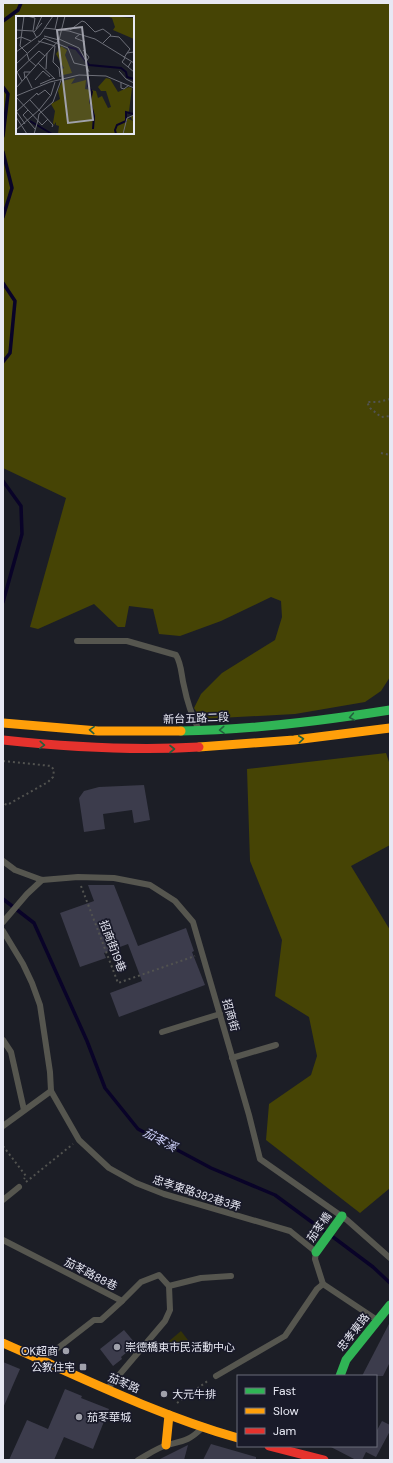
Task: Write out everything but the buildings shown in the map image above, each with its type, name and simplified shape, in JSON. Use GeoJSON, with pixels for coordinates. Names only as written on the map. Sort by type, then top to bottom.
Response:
{"type":"FeatureCollection","features":[{"type":"Feature","properties":{"kind":"main road","name":"新台五路二段"},"geometry":{"type":"LineString","coordinates":[[3,722],[51,728],[129,732],[199,732],[274,726],[341,718],[390,710]]}},
{"type":"Feature","properties":{"kind":"main road"},"geometry":{"type":"LineString","coordinates":[[3,740],[94,749],[181,749],[280,742],[390,728]]}},
{"type":"Feature","properties":{"kind":"main road","name":"茄苳橋"},"geometry":{"type":"LineString","coordinates":[[316,1252],[342,1216]]}},
{"type":"Feature","properties":{"kind":"main road","name":"忠孝東路"},"geometry":{"type":"LineString","coordinates":[[340,1375],[346,1360],[385,1313]]}},
{"type":"Feature","properties":{"kind":"main road","name":"茄苳路"},"geometry":{"type":"LineString","coordinates":[[3,1343],[166,1414],[202,1428],[237,1438]]}},
{"type":"Feature","properties":{"kind":"main road"},"geometry":{"type":"LineString","coordinates":[[166,1414],[166,1445]]}},
{"type":"Feature","properties":{"kind":"main road"},"geometry":{"type":"LineString","coordinates":[[273,1447],[324,1460]]}},
{"type":"Feature","properties":{"kind":"lane"},"geometry":{"type":"LineString","coordinates":[[77,640],[127,641],[176,655],[181,663],[183,684],[189,709],[199,732]]}},
{"type":"Feature","properties":{"kind":"lane","name":"招商街"},"geometry":{"type":"LineString","coordinates":[[3,861],[15,870],[42,880],[114,878],[150,885],[175,901],[193,922],[260,1159],[342,1216],[390,1258]]}},
{"type":"Feature","properties":{"kind":"lane"},"geometry":{"type":"LineString","coordinates":[[3,922],[27,894],[42,880]]}},
{"type":"Feature","properties":{"kind":"lane"},"geometry":{"type":"LineString","coordinates":[[3,931],[23,964],[40,1005],[50,1072],[51,1091],[3,1126]]}},
{"type":"Feature","properties":{"kind":"lane"},"geometry":{"type":"LineString","coordinates":[[162,1032],[220,1014]]}},
{"type":"Feature","properties":{"kind":"lane"},"geometry":{"type":"LineString","coordinates":[[3,1040],[11,1052],[24,1110]]}},
{"type":"Feature","properties":{"kind":"lane"},"geometry":{"type":"LineString","coordinates":[[232,1058],[276,1045]]}},
{"type":"Feature","properties":{"kind":"lane","name":"忠孝東路382巷3弄"},"geometry":{"type":"LineString","coordinates":[[51,1091],[78,1140],[109,1168],[136,1183],[164,1194],[290,1231],[316,1252]]}},
{"type":"Feature","properties":{"kind":"lane"},"geometry":{"type":"LineString","coordinates":[[3,1200],[19,1187]]}},
{"type":"Feature","properties":{"kind":"lane","name":"茄苳路88巷"},"geometry":{"type":"LineString","coordinates":[[3,1240],[122,1301],[102,1320],[94,1320],[42,1360]]}},
{"type":"Feature","properties":{"kind":"lane"},"geometry":{"type":"LineString","coordinates":[[316,1252],[315,1259],[323,1284],[385,1313]]}},
{"type":"Feature","properties":{"kind":"lane"},"geometry":{"type":"LineString","coordinates":[[107,1389],[165,1321],[170,1310],[169,1286],[159,1275],[141,1282],[122,1301]]}},
{"type":"Feature","properties":{"kind":"lane"},"geometry":{"type":"LineString","coordinates":[[169,1286],[201,1278],[231,1276]]}},
{"type":"Feature","properties":{"kind":"lane"},"geometry":{"type":"LineString","coordinates":[[216,1376],[285,1336],[317,1289],[323,1284]]}},
{"type":"Feature","properties":{"kind":"lane"},"geometry":{"type":"LineString","coordinates":[[138,1460],[166,1445],[175,1444],[192,1438],[202,1428]]}},
{"type":"Feature","properties":{"kind":"path"},"geometry":{"type":"LineString","coordinates":[[390,398],[378,402],[367,402],[370,408],[381,417],[390,416]]}},
{"type":"Feature","properties":{"kind":"path"},"geometry":{"type":"LineString","coordinates":[[381,453],[390,455]]}},
{"type":"Feature","properties":{"kind":"path"},"geometry":{"type":"LineString","coordinates":[[3,761],[51,766],[54,770],[53,777],[48,782],[7,805],[3,803]]}},
{"type":"Feature","properties":{"kind":"path","name":"招商街19巷"},"geometry":{"type":"LineString","coordinates":[[78,878],[118,983],[202,953]]}},
{"type":"Feature","properties":{"kind":"path"},"geometry":{"type":"LineString","coordinates":[[19,1187],[78,1140]]}},
{"type":"Feature","properties":{"kind":"path"},"geometry":{"type":"LineString","coordinates":[[3,1146],[26,1176],[19,1187]]}},
{"type":"Feature","properties":{"kind":"path"},"geometry":{"type":"LineString","coordinates":[[166,1414],[216,1376]]}},
{"type":"Feature","properties":{"kind":"shaded area"},"geometry":{"type":"Polygon","coordinates":[[[3,3],[390,3],[390,677],[381,691],[365,702],[295,714],[201,719],[194,708],[201,694],[222,673],[275,640],[282,617],[281,601],[271,597],[221,621],[180,636],[159,634],[153,609],[129,606],[125,627],[118,627],[94,604],[38,629],[30,627],[66,498],[3,468],[3,3]]]}},
{"type":"Feature","properties":{"kind":"shaded area"},"geometry":{"type":"Polygon","coordinates":[[[386,753],[390,765],[390,845],[351,866],[390,930],[390,1188],[360,1213],[266,1140],[269,1104],[311,1075],[317,1056],[309,1017],[275,996],[282,940],[250,861],[247,769],[386,753]]]}},
{"type":"Feature","properties":{"kind":"shaded area"},"geometry":{"type":"Polygon","coordinates":[[[181,1331],[191,1344],[178,1353],[168,1342],[181,1331]]]}},
{"type":"Feature","properties":{"kind":"waterway"},"geometry":{"type":"LineString","coordinates":[[3,21],[18,10],[21,3]]}},
{"type":"Feature","properties":{"kind":"waterway"},"geometry":{"type":"LineString","coordinates":[[3,87],[8,94],[3,136]]}},
{"type":"Feature","properties":{"kind":"waterway"},"geometry":{"type":"LineString","coordinates":[[3,152],[12,188],[3,217]]}},
{"type":"Feature","properties":{"kind":"waterway"},"geometry":{"type":"LineString","coordinates":[[3,283],[15,301],[10,353],[3,362]]}},
{"type":"Feature","properties":{"kind":"waterway"},"geometry":{"type":"LineString","coordinates":[[3,481],[21,506],[22,534],[3,602]]}},
{"type":"Feature","properties":{"kind":"waterway","name":"茄苳溪"},"geometry":{"type":"LineString","coordinates":[[3,899],[34,923],[87,1041],[105,1088],[138,1129],[211,1168],[275,1195],[324,1231]]}},
{"type":"Feature","properties":{"kind":"waterway","name":"茄苳溪"},"geometry":{"type":"LineString","coordinates":[[333,1237],[373,1267],[390,1283]]}},
{"type":"Feature","properties":{"kind":"traffic: fast"},"geometry":{"type":"LineString","coordinates":[[181,731],[233,729],[286,724],[390,710]]}},
{"type":"Feature","properties":{"kind":"traffic: fast"},"geometry":{"type":"LineString","coordinates":[[316,1252],[342,1216]]}},
{"type":"Feature","properties":{"kind":"traffic: fast"},"geometry":{"type":"LineString","coordinates":[[340,1375],[346,1360],[390,1305]]}},
{"type":"Feature","properties":{"kind":"traffic: slow"},"geometry":{"type":"LineString","coordinates":[[3,723],[98,731],[181,731]]}},
{"type":"Feature","properties":{"kind":"traffic: slow"},"geometry":{"type":"LineString","coordinates":[[199,747],[294,740],[390,728]]}},
{"type":"Feature","properties":{"kind":"traffic: slow"},"geometry":{"type":"LineString","coordinates":[[3,1343],[148,1407],[208,1429],[237,1438]]}},
{"type":"Feature","properties":{"kind":"traffic: slow"},"geometry":{"type":"LineString","coordinates":[[166,1445],[169,1415]]}},
{"type":"Feature","properties":{"kind":"traffic: jam"},"geometry":{"type":"LineString","coordinates":[[3,740],[101,748],[150,749],[199,747]]}},
{"type":"Feature","properties":{"kind":"traffic: jam"},"geometry":{"type":"LineString","coordinates":[[273,1447],[324,1460]]}},
{"type":"Feature","properties":{"kind":"place","name":"崇德橋東市民活動中心"},"geometry":{"type":"Point","coordinates":[117,1347]}},
{"type":"Feature","properties":{"kind":"place","name":"OK超商"},"geometry":{"type":"Point","coordinates":[66,1351]}},
{"type":"Feature","properties":{"kind":"place","name":"公教住宅"},"geometry":{"type":"Point","coordinates":[83,1367]}},
{"type":"Feature","properties":{"kind":"place","name":"大元牛排"},"geometry":{"type":"Point","coordinates":[164,1394]}},
{"type":"Feature","properties":{"kind":"place","name":"茄苳華城"},"geometry":{"type":"Point","coordinates":[79,1417]}}]}
